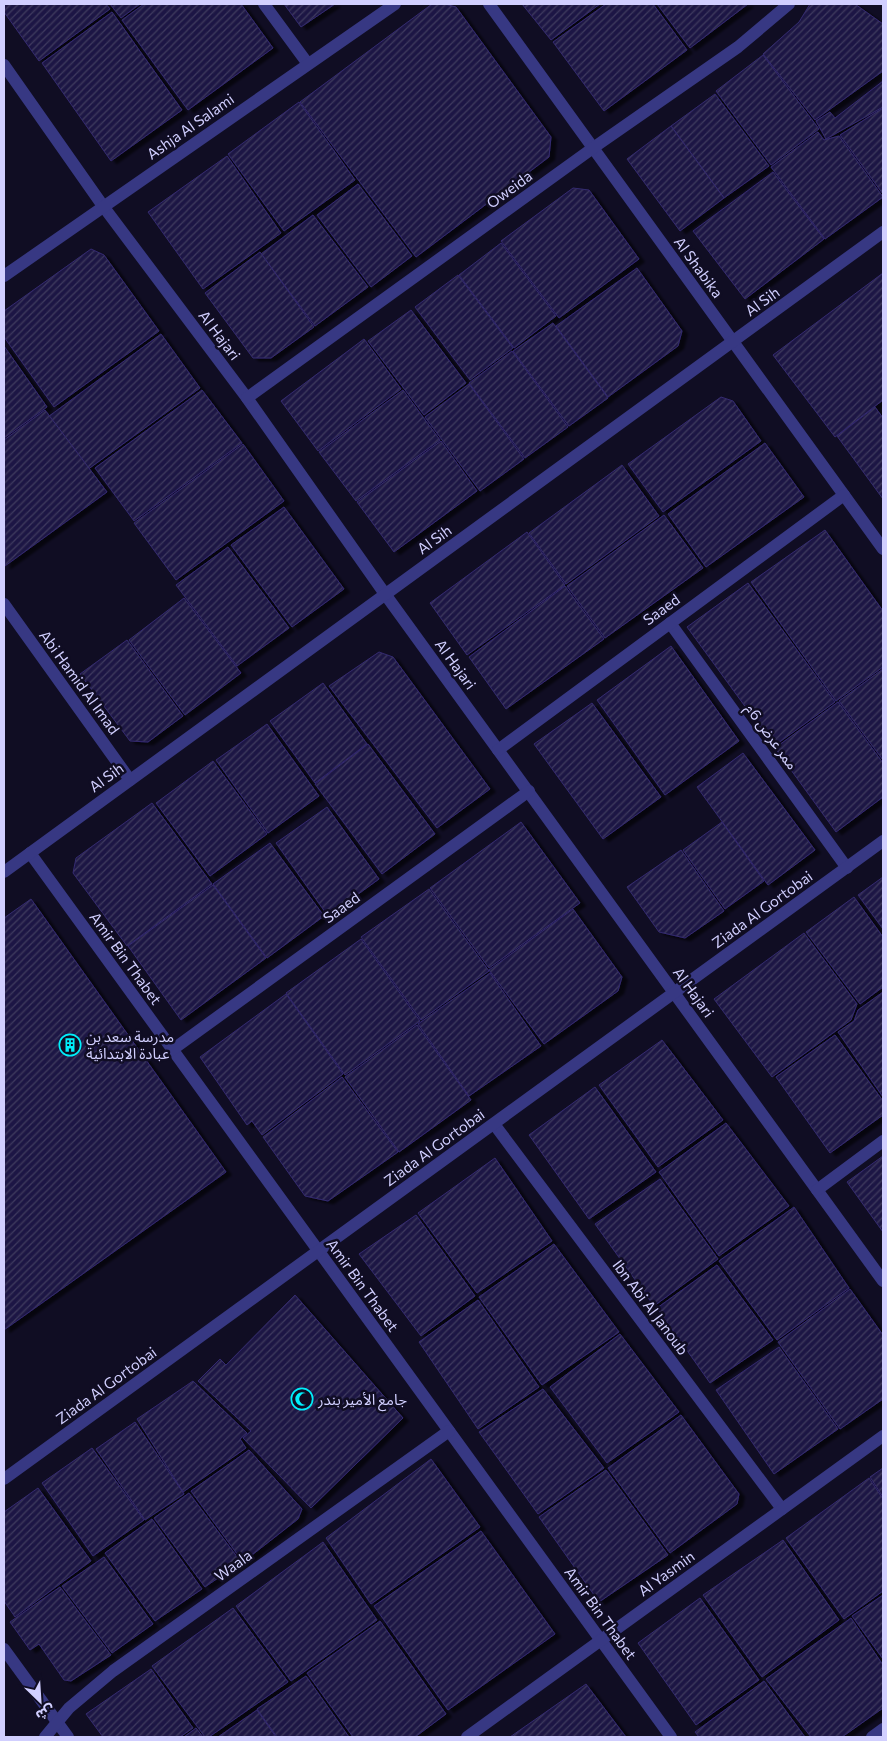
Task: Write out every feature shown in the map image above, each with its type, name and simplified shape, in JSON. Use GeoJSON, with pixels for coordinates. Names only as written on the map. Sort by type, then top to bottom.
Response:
{"type":"FeatureCollection","features":[{"type":"Feature","properties":{"kind":"street"},"geometry":{"type":"LineString","coordinates":[[264,4],[308,64]]}},
{"type":"Feature","properties":{"kind":"street","name":"Ashja Al Salami"},"geometry":{"type":"LineString","coordinates":[[4,276],[395,4]]}},
{"type":"Feature","properties":{"kind":"street","name":"Al Shabika"},"geometry":{"type":"LineString","coordinates":[[489,4],[883,548]]}},
{"type":"Feature","properties":{"kind":"street","name":"Oweida"},"geometry":{"type":"LineString","coordinates":[[247,398],[594,148],[738,47],[763,28],[789,4]]}},
{"type":"Feature","properties":{"kind":"street","name":"Al Hajari"},"geometry":{"type":"LineString","coordinates":[[4,66],[104,206],[247,398],[498,750],[883,1281]]}},
{"type":"Feature","properties":{"kind":"street","name":"Al Sih"},"geometry":{"type":"LineString","coordinates":[[4,872],[883,232]]}},
{"type":"Feature","properties":{"kind":"street","name":"Saaed"},"geometry":{"type":"LineString","coordinates":[[498,750],[844,495]]}},
{"type":"Feature","properties":{"kind":"street","name":"Abi Hamid Al Imad"},"geometry":{"type":"LineString","coordinates":[[4,604],[130,780]]}},
{"type":"Feature","properties":{"kind":"street","name":"ممر عرض 6م"},"geometry":{"type":"LineString","coordinates":[[670,623],[847,868]]}},
{"type":"Feature","properties":{"kind":"street","name":"Saaed"},"geometry":{"type":"LineString","coordinates":[[172,1050],[529,791]]}},
{"type":"Feature","properties":{"kind":"street","name":"Ziada Al Gortobai"},"geometry":{"type":"LineString","coordinates":[[4,1479],[883,841]]}},
{"type":"Feature","properties":{"kind":"street","name":"Amir Bin Thabet"},"geometry":{"type":"LineString","coordinates":[[30,853],[671,1737]]}},
{"type":"Feature","properties":{"kind":"street","name":"Ibn Abi Al Janoub"},"geometry":{"type":"LineString","coordinates":[[494,1124],[782,1509]]}},
{"type":"Feature","properties":{"kind":"street"},"geometry":{"type":"LineString","coordinates":[[818,1190],[883,1141]]}},
{"type":"Feature","properties":{"kind":"street","name":"Waala"},"geometry":{"type":"LineString","coordinates":[[45,1737],[83,1694],[113,1671],[449,1431]]}},
{"type":"Feature","properties":{"kind":"street","name":"Al Yasmin"},"geometry":{"type":"LineString","coordinates":[[468,1737],[883,1436]]}},
{"type":"Feature","properties":{"kind":"street"},"geometry":{"type":"LineString","coordinates":[[4,1649],[68,1737]]}},
{"type":"Feature","properties":{"kind":"street"},"geometry":{"type":"LineString","coordinates":[[872,1737],[883,1729]]}},
{"type":"Feature","properties":{"kind":"building"},"geometry":{"type":"Polygon","coordinates":[[[4,4],[106,4],[110,9],[39,61],[4,12],[4,4]]]}},
{"type":"Feature","properties":{"kind":"building"},"geometry":{"type":"Polygon","coordinates":[[[110,4],[140,4],[121,18],[110,4]]]}},
{"type":"Feature","properties":{"kind":"building"},"geometry":{"type":"Polygon","coordinates":[[[144,4],[241,4],[273,48],[188,110],[122,20],[144,4]]]}},
{"type":"Feature","properties":{"kind":"building"},"geometry":{"type":"Polygon","coordinates":[[[284,4],[335,4],[301,27],[284,4]]]}},
{"type":"Feature","properties":{"kind":"building"},"geometry":{"type":"Polygon","coordinates":[[[432,4],[445,4],[456,7],[551,137],[549,157],[416,257],[300,102],[432,4]]]}},
{"type":"Feature","properties":{"kind":"building"},"geometry":{"type":"Polygon","coordinates":[[[522,4],[600,4],[551,40],[522,4]]]}},
{"type":"Feature","properties":{"kind":"building"},"geometry":{"type":"Polygon","coordinates":[[[606,4],[653,4],[687,50],[604,111],[553,42],[606,4]]]}},
{"type":"Feature","properties":{"kind":"building"},"geometry":{"type":"Polygon","coordinates":[[[657,4],[748,4],[690,48],[657,4]]]}},
{"type":"Feature","properties":{"kind":"building"},"geometry":{"type":"Polygon","coordinates":[[[810,4],[855,4],[883,24],[883,71],[815,120],[763,54],[799,22],[810,4]]]}},
{"type":"Feature","properties":{"kind":"building"},"geometry":{"type":"Polygon","coordinates":[[[112,12],[182,110],[111,161],[42,63],[112,12]]]}},
{"type":"Feature","properties":{"kind":"building"},"geometry":{"type":"Polygon","coordinates":[[[763,55],[819,129],[771,165],[716,91],[763,55]]]}},
{"type":"Feature","properties":{"kind":"building"},"geometry":{"type":"Polygon","coordinates":[[[883,81],[883,107],[826,139],[816,121],[830,112],[835,118],[883,81]]]}},
{"type":"Feature","properties":{"kind":"building"},"geometry":{"type":"Polygon","coordinates":[[[715,94],[769,166],[724,198],[671,126],[715,94]]]}},
{"type":"Feature","properties":{"kind":"building"},"geometry":{"type":"Polygon","coordinates":[[[299,102],[355,180],[284,231],[228,154],[299,102]]]}},
{"type":"Feature","properties":{"kind":"building"},"geometry":{"type":"Polygon","coordinates":[[[883,108],[883,194],[840,135],[883,108]]]}},
{"type":"Feature","properties":{"kind":"building"},"geometry":{"type":"Polygon","coordinates":[[[671,126],[724,198],[680,231],[627,159],[671,126]]]}},
{"type":"Feature","properties":{"kind":"building"},"geometry":{"type":"Polygon","coordinates":[[[818,132],[824,140],[839,136],[883,197],[825,239],[771,167],[818,132]]]}},
{"type":"Feature","properties":{"kind":"building"},"geometry":{"type":"Polygon","coordinates":[[[227,156],[281,233],[203,289],[148,212],[227,156]]]}},
{"type":"Feature","properties":{"kind":"building"},"geometry":{"type":"Polygon","coordinates":[[[773,172],[824,239],[745,299],[693,231],[773,172]]]}},
{"type":"Feature","properties":{"kind":"building"},"geometry":{"type":"Polygon","coordinates":[[[358,184],[412,256],[371,287],[317,215],[358,184]]]}},
{"type":"Feature","properties":{"kind":"building"},"geometry":{"type":"Polygon","coordinates":[[[573,188],[589,190],[639,259],[559,318],[501,241],[573,188]]]}},
{"type":"Feature","properties":{"kind":"building"},"geometry":{"type":"Polygon","coordinates":[[[313,215],[368,287],[315,326],[261,254],[313,215]]]}},
{"type":"Feature","properties":{"kind":"building"},"geometry":{"type":"Polygon","coordinates":[[[501,243],[556,316],[514,348],[459,275],[501,243]]]}},
{"type":"Feature","properties":{"kind":"building"},"geometry":{"type":"Polygon","coordinates":[[[91,249],[104,255],[159,331],[54,407],[4,337],[4,311],[91,249]]]}},
{"type":"Feature","properties":{"kind":"building"},"geometry":{"type":"Polygon","coordinates":[[[260,252],[314,327],[271,358],[253,358],[205,293],[260,252]]]}},
{"type":"Feature","properties":{"kind":"building"},"geometry":{"type":"Polygon","coordinates":[[[637,268],[682,331],[678,346],[608,397],[556,326],[637,268]]]}},
{"type":"Feature","properties":{"kind":"building"},"geometry":{"type":"Polygon","coordinates":[[[883,273],[883,400],[835,437],[773,355],[883,273]]]}},
{"type":"Feature","properties":{"kind":"building"},"geometry":{"type":"Polygon","coordinates":[[[458,275],[513,348],[470,380],[415,307],[458,275]]]}},
{"type":"Feature","properties":{"kind":"building"},"geometry":{"type":"Polygon","coordinates":[[[411,310],[466,383],[424,415],[368,341],[411,310]]]}},
{"type":"Feature","properties":{"kind":"building"},"geometry":{"type":"Polygon","coordinates":[[[553,323],[608,398],[569,426],[513,351],[553,323]]]}},
{"type":"Feature","properties":{"kind":"building"},"geometry":{"type":"Polygon","coordinates":[[[161,334],[200,388],[76,478],[37,425],[161,334]]]}},
{"type":"Feature","properties":{"kind":"building"},"geometry":{"type":"Polygon","coordinates":[[[364,339],[401,389],[318,451],[281,401],[364,339]]]}},
{"type":"Feature","properties":{"kind":"building"},"geometry":{"type":"Polygon","coordinates":[[[4,346],[47,407],[4,438],[4,346]]]}},
{"type":"Feature","properties":{"kind":"building"},"geometry":{"type":"Polygon","coordinates":[[[512,351],[568,427],[525,458],[469,383],[512,351]]]}},
{"type":"Feature","properties":{"kind":"building"},"geometry":{"type":"Polygon","coordinates":[[[469,384],[524,459],[480,491],[425,417],[469,384]]]}},
{"type":"Feature","properties":{"kind":"building"},"geometry":{"type":"Polygon","coordinates":[[[202,390],[242,443],[134,521],[95,468],[202,390]]]}},
{"type":"Feature","properties":{"kind":"building"},"geometry":{"type":"Polygon","coordinates":[[[403,390],[440,440],[356,501],[319,452],[403,390]]]}},
{"type":"Feature","properties":{"kind":"building"},"geometry":{"type":"Polygon","coordinates":[[[721,397],[733,401],[761,441],[663,512],[628,464],[721,397]]]}},
{"type":"Feature","properties":{"kind":"building"},"geometry":{"type":"Polygon","coordinates":[[[875,407],[883,418],[883,499],[837,436],[875,407]]]}},
{"type":"Feature","properties":{"kind":"building"},"geometry":{"type":"Polygon","coordinates":[[[45,410],[107,492],[5,566],[4,440],[45,410]]]}},
{"type":"Feature","properties":{"kind":"building"},"geometry":{"type":"Polygon","coordinates":[[[441,441],[477,491],[394,552],[357,502],[441,441]]]}},
{"type":"Feature","properties":{"kind":"building"},"geometry":{"type":"Polygon","coordinates":[[[765,443],[804,497],[706,567],[668,514],[765,443]]]}},
{"type":"Feature","properties":{"kind":"building"},"geometry":{"type":"Polygon","coordinates":[[[243,444],[284,501],[176,580],[134,523],[243,444]]]}},
{"type":"Feature","properties":{"kind":"building"},"geometry":{"type":"Polygon","coordinates":[[[622,465],[659,516],[566,584],[529,533],[622,465]]]}},
{"type":"Feature","properties":{"kind":"building"},"geometry":{"type":"Polygon","coordinates":[[[284,507],[344,589],[292,627],[231,545],[284,507]]]}},
{"type":"Feature","properties":{"kind":"building"},"geometry":{"type":"Polygon","coordinates":[[[664,515],[703,568],[605,638],[567,586],[664,515]]]}},
{"type":"Feature","properties":{"kind":"building"},"geometry":{"type":"Polygon","coordinates":[[[825,530],[883,611],[883,667],[836,701],[751,582],[825,530]]]}},
{"type":"Feature","properties":{"kind":"building"},"geometry":{"type":"Polygon","coordinates":[[[527,532],[565,585],[467,655],[430,603],[527,532]]]}},
{"type":"Feature","properties":{"kind":"building"},"geometry":{"type":"Polygon","coordinates":[[[228,547],[289,628],[237,666],[176,585],[228,547]]]}},
{"type":"Feature","properties":{"kind":"building"},"geometry":{"type":"Polygon","coordinates":[[[748,583],[835,702],[774,746],[687,627],[748,583]]]}},
{"type":"Feature","properties":{"kind":"building"},"geometry":{"type":"Polygon","coordinates":[[[565,586],[604,639],[506,709],[469,657],[565,586]]]}},
{"type":"Feature","properties":{"kind":"building"},"geometry":{"type":"Polygon","coordinates":[[[184,598],[241,673],[185,715],[129,640],[184,598]]]}},
{"type":"Feature","properties":{"kind":"building"},"geometry":{"type":"Polygon","coordinates":[[[127,640],[183,716],[148,742],[130,741],[80,674],[127,640]]]}},
{"type":"Feature","properties":{"kind":"building"},"geometry":{"type":"Polygon","coordinates":[[[671,646],[739,741],[665,795],[597,700],[671,646]]]}},
{"type":"Feature","properties":{"kind":"building"},"geometry":{"type":"Polygon","coordinates":[[[379,652],[393,657],[490,789],[437,828],[329,686],[379,652]]]}},
{"type":"Feature","properties":{"kind":"building"},"geometry":{"type":"Polygon","coordinates":[[[883,669],[883,760],[839,701],[883,669]]]}},
{"type":"Feature","properties":{"kind":"building"},"geometry":{"type":"Polygon","coordinates":[[[323,683],[367,744],[315,783],[270,721],[323,683]]]}},
{"type":"Feature","properties":{"kind":"building"},"geometry":{"type":"Polygon","coordinates":[[[838,702],[883,763],[883,797],[836,832],[775,748],[838,702]]]}},
{"type":"Feature","properties":{"kind":"building"},"geometry":{"type":"Polygon","coordinates":[[[592,703],[661,797],[603,839],[534,744],[592,703]]]}},
{"type":"Feature","properties":{"kind":"building"},"geometry":{"type":"Polygon","coordinates":[[[267,724],[319,796],[268,833],[216,760],[267,724]]]}},
{"type":"Feature","properties":{"kind":"building"},"geometry":{"type":"Polygon","coordinates":[[[368,744],[435,834],[382,874],[315,784],[368,744]]]}},
{"type":"Feature","properties":{"kind":"building"},"geometry":{"type":"Polygon","coordinates":[[[743,753],[815,850],[768,885],[697,787],[743,753]]]}},
{"type":"Feature","properties":{"kind":"building"},"geometry":{"type":"Polygon","coordinates":[[[213,761],[267,834],[210,876],[156,803],[213,761]]]}},
{"type":"Feature","properties":{"kind":"building"},"geometry":{"type":"Polygon","coordinates":[[[152,803],[212,884],[127,946],[73,873],[76,858],[152,803]]]}},
{"type":"Feature","properties":{"kind":"building"},"geometry":{"type":"Polygon","coordinates":[[[327,807],[379,879],[328,916],[276,843],[327,807]]]}},
{"type":"Feature","properties":{"kind":"building"},"geometry":{"type":"Polygon","coordinates":[[[521,822],[580,903],[489,968],[430,888],[521,822]]]}},
{"type":"Feature","properties":{"kind":"building"},"geometry":{"type":"Polygon","coordinates":[[[722,822],[764,881],[725,909],[683,850],[722,822]]]}},
{"type":"Feature","properties":{"kind":"building"},"geometry":{"type":"Polygon","coordinates":[[[270,843],[324,916],[267,958],[213,884],[270,843]]]}},
{"type":"Feature","properties":{"kind":"building"},"geometry":{"type":"Polygon","coordinates":[[[681,850],[724,911],[685,938],[659,932],[627,887],[681,850]]]}},
{"type":"Feature","properties":{"kind":"building"},"geometry":{"type":"Polygon","coordinates":[[[883,877],[883,929],[858,895],[883,877]]]}},
{"type":"Feature","properties":{"kind":"building"},"geometry":{"type":"Polygon","coordinates":[[[213,885],[266,958],[181,1020],[128,946],[213,885]]]}},
{"type":"Feature","properties":{"kind":"building"},"geometry":{"type":"Polygon","coordinates":[[[429,889],[489,971],[421,1020],[361,937],[429,889]]]}},
{"type":"Feature","properties":{"kind":"building"},"geometry":{"type":"Polygon","coordinates":[[[854,897],[883,937],[883,987],[860,1004],[806,932],[854,897]]]}},
{"type":"Feature","properties":{"kind":"building","name":"مدرسة سعد بن عبادة الابتدائية"},"geometry":{"type":"Polygon","coordinates":[[[31,899],[226,1172],[4,1330],[4,918],[31,899]]]}},
{"type":"Feature","properties":{"kind":"building"},"geometry":{"type":"Polygon","coordinates":[[[573,909],[622,977],[618,991],[544,1044],[489,970],[573,909]]]}},
{"type":"Feature","properties":{"kind":"building"},"geometry":{"type":"Polygon","coordinates":[[[804,933],[857,1004],[851,1020],[772,1077],[714,999],[804,933]]]}},
{"type":"Feature","properties":{"kind":"building"},"geometry":{"type":"Polygon","coordinates":[[[361,939],[420,1021],[345,1075],[286,993],[361,939]]]}},
{"type":"Feature","properties":{"kind":"building"},"geometry":{"type":"Polygon","coordinates":[[[490,973],[541,1046],[469,1096],[418,1024],[490,973]]]}},
{"type":"Feature","properties":{"kind":"building"},"geometry":{"type":"Polygon","coordinates":[[[883,992],[883,1097],[838,1032],[854,1021],[858,1010],[883,992]]]}},
{"type":"Feature","properties":{"kind":"building"},"geometry":{"type":"Polygon","coordinates":[[[286,994],[343,1074],[262,1135],[252,1121],[247,1125],[200,1057],[286,994]]]}},
{"type":"Feature","properties":{"kind":"building"},"geometry":{"type":"Polygon","coordinates":[[[417,1025],[471,1100],[399,1152],[345,1077],[417,1025]]]}},
{"type":"Feature","properties":{"kind":"building"},"geometry":{"type":"Polygon","coordinates":[[[835,1035],[883,1101],[883,1115],[830,1153],[776,1077],[835,1035]]]}},
{"type":"Feature","properties":{"kind":"building"},"geometry":{"type":"Polygon","coordinates":[[[662,1040],[723,1120],[658,1167],[599,1085],[662,1040]]]}},
{"type":"Feature","properties":{"kind":"building"},"geometry":{"type":"Polygon","coordinates":[[[342,1077],[398,1152],[328,1201],[305,1196],[263,1137],[342,1077]]]}},
{"type":"Feature","properties":{"kind":"building"},"geometry":{"type":"Polygon","coordinates":[[[595,1087],[656,1172],[589,1219],[529,1135],[595,1087]]]}},
{"type":"Feature","properties":{"kind":"building"},"geometry":{"type":"Polygon","coordinates":[[[726,1123],[789,1206],[719,1256],[659,1172],[726,1123]]]}},
{"type":"Feature","properties":{"kind":"building"},"geometry":{"type":"Polygon","coordinates":[[[883,1156],[883,1232],[847,1182],[883,1156]]]}},
{"type":"Feature","properties":{"kind":"building"},"geometry":{"type":"Polygon","coordinates":[[[495,1158],[552,1241],[477,1293],[418,1213],[495,1158]]]}},
{"type":"Feature","properties":{"kind":"building"},"geometry":{"type":"Polygon","coordinates":[[[660,1179],[718,1259],[654,1306],[595,1224],[660,1179]]]}},
{"type":"Feature","properties":{"kind":"building"},"geometry":{"type":"Polygon","coordinates":[[[794,1207],[849,1288],[777,1340],[719,1261],[794,1207]]]}},
{"type":"Feature","properties":{"kind":"building"},"geometry":{"type":"Polygon","coordinates":[[[416,1215],[475,1296],[421,1336],[359,1254],[416,1215]]]}},
{"type":"Feature","properties":{"kind":"building"},"geometry":{"type":"Polygon","coordinates":[[[554,1244],[619,1332],[542,1385],[479,1297],[554,1244]]]}},
{"type":"Feature","properties":{"kind":"building"},"geometry":{"type":"Polygon","coordinates":[[[717,1265],[773,1340],[710,1383],[657,1308],[717,1265]]]}},
{"type":"Feature","properties":{"kind":"building"},"geometry":{"type":"Polygon","coordinates":[[[850,1289],[883,1335],[883,1399],[840,1429],[778,1342],[850,1289]]]}},
{"type":"Feature","properties":{"kind":"building","name":"جامع الأمير بندر"},"geometry":{"type":"Polygon","coordinates":[[[295,1295],[403,1418],[311,1508],[243,1438],[251,1431],[198,1381],[220,1359],[226,1365],[295,1295]]]}},
{"type":"Feature","properties":{"kind":"building"},"geometry":{"type":"Polygon","coordinates":[[[478,1300],[539,1387],[478,1429],[419,1342],[478,1300]]]}},
{"type":"Feature","properties":{"kind":"building"},"geometry":{"type":"Polygon","coordinates":[[[620,1334],[679,1412],[607,1463],[550,1387],[620,1334]]]}},
{"type":"Feature","properties":{"kind":"building"},"geometry":{"type":"Polygon","coordinates":[[[779,1347],[838,1429],[774,1474],[716,1390],[779,1347]]]}},
{"type":"Feature","properties":{"kind":"building"},"geometry":{"type":"Polygon","coordinates":[[[193,1381],[247,1433],[240,1439],[246,1448],[183,1492],[137,1419],[193,1381]]]}},
{"type":"Feature","properties":{"kind":"building"},"geometry":{"type":"Polygon","coordinates":[[[543,1389],[604,1468],[538,1514],[479,1432],[543,1389]]]}},
{"type":"Feature","properties":{"kind":"building"},"geometry":{"type":"Polygon","coordinates":[[[681,1415],[739,1494],[737,1504],[670,1553],[608,1468],[681,1415]]]}},
{"type":"Feature","properties":{"kind":"building"},"geometry":{"type":"Polygon","coordinates":[[[135,1422],[184,1494],[145,1520],[96,1449],[135,1422]]]}},
{"type":"Feature","properties":{"kind":"building"},"geometry":{"type":"Polygon","coordinates":[[[92,1448],[144,1520],[93,1556],[42,1483],[92,1448]]]}},
{"type":"Feature","properties":{"kind":"building"},"geometry":{"type":"Polygon","coordinates":[[[249,1450],[302,1509],[298,1519],[243,1562],[191,1491],[249,1450]]]}},
{"type":"Feature","properties":{"kind":"building"},"geometry":{"type":"Polygon","coordinates":[[[431,1459],[480,1527],[371,1604],[326,1538],[431,1459]]]}},
{"type":"Feature","properties":{"kind":"building"},"geometry":{"type":"Polygon","coordinates":[[[883,1468],[883,1497],[870,1477],[883,1468]]]}},
{"type":"Feature","properties":{"kind":"building"},"geometry":{"type":"Polygon","coordinates":[[[606,1470],[668,1555],[599,1602],[539,1517],[606,1470]]]}},
{"type":"Feature","properties":{"kind":"building"},"geometry":{"type":"Polygon","coordinates":[[[869,1478],[883,1499],[883,1591],[844,1619],[786,1538],[869,1478]]]}},
{"type":"Feature","properties":{"kind":"building"},"geometry":{"type":"Polygon","coordinates":[[[38,1488],[91,1561],[15,1617],[4,1601],[4,1512],[38,1488]]]}},
{"type":"Feature","properties":{"kind":"building"},"geometry":{"type":"Polygon","coordinates":[[[189,1493],[241,1562],[205,1587],[154,1518],[189,1493]]]}},
{"type":"Feature","properties":{"kind":"building"},"geometry":{"type":"Polygon","coordinates":[[[152,1519],[202,1589],[155,1621],[105,1553],[152,1519]]]}},
{"type":"Feature","properties":{"kind":"building"},"geometry":{"type":"Polygon","coordinates":[[[481,1531],[555,1634],[448,1710],[374,1606],[481,1531]]]}},
{"type":"Feature","properties":{"kind":"building"},"geometry":{"type":"Polygon","coordinates":[[[783,1540],[839,1620],[762,1677],[703,1595],[783,1540]]]}},
{"type":"Feature","properties":{"kind":"building"},"geometry":{"type":"Polygon","coordinates":[[[323,1542],[377,1620],[291,1681],[236,1606],[323,1542]]]}},
{"type":"Feature","properties":{"kind":"building"},"geometry":{"type":"Polygon","coordinates":[[[104,1557],[153,1624],[112,1653],[62,1586],[104,1557]]]}},
{"type":"Feature","properties":{"kind":"building"},"geometry":{"type":"Polygon","coordinates":[[[60,1587],[111,1655],[71,1681],[64,1680],[39,1644],[30,1650],[10,1622],[60,1587]]]}},
{"type":"Feature","properties":{"kind":"building"},"geometry":{"type":"Polygon","coordinates":[[[883,1595],[883,1659],[852,1616],[883,1595]]]}},
{"type":"Feature","properties":{"kind":"building"},"geometry":{"type":"Polygon","coordinates":[[[700,1598],[759,1680],[696,1725],[638,1643],[700,1598]]]}},
{"type":"Feature","properties":{"kind":"building"},"geometry":{"type":"Polygon","coordinates":[[[233,1608],[288,1682],[209,1737],[205,1737],[152,1666],[233,1608]]]}},
{"type":"Feature","properties":{"kind":"building"},"geometry":{"type":"Polygon","coordinates":[[[851,1618],[883,1665],[883,1708],[842,1737],[811,1737],[766,1679],[851,1618]]]}},
{"type":"Feature","properties":{"kind":"building"},"geometry":{"type":"Polygon","coordinates":[[[380,1621],[446,1714],[415,1737],[353,1737],[307,1673],[380,1621]]]}},
{"type":"Feature","properties":{"kind":"building"},"geometry":{"type":"Polygon","coordinates":[[[151,1669],[193,1728],[180,1737],[103,1737],[86,1714],[151,1669]]]}},
{"type":"Feature","properties":{"kind":"building"},"geometry":{"type":"Polygon","coordinates":[[[306,1676],[349,1737],[277,1737],[257,1709],[306,1676]]]}},
{"type":"Feature","properties":{"kind":"building"},"geometry":{"type":"Polygon","coordinates":[[[764,1681],[805,1737],[699,1737],[695,1732],[764,1681]]]}},
{"type":"Feature","properties":{"kind":"building"},"geometry":{"type":"Polygon","coordinates":[[[586,1684],[626,1737],[510,1737],[586,1684]]]}},
{"type":"Feature","properties":{"kind":"building"},"geometry":{"type":"Polygon","coordinates":[[[257,1710],[276,1737],[218,1737],[257,1710]]]}},
{"type":"Feature","properties":{"kind":"building"},"geometry":{"type":"Polygon","coordinates":[[[196,1728],[203,1737],[184,1737],[196,1728]]]}},
{"type":"Feature","properties":{"kind":"place","name":"مدرسة سعد بن عبادة الابتدائية"},"geometry":{"type":"Point","coordinates":[70,1045]}},
{"type":"Feature","properties":{"kind":"place","name":"جامع الأمير بندر"},"geometry":{"type":"Point","coordinates":[302,1399]}}]}
